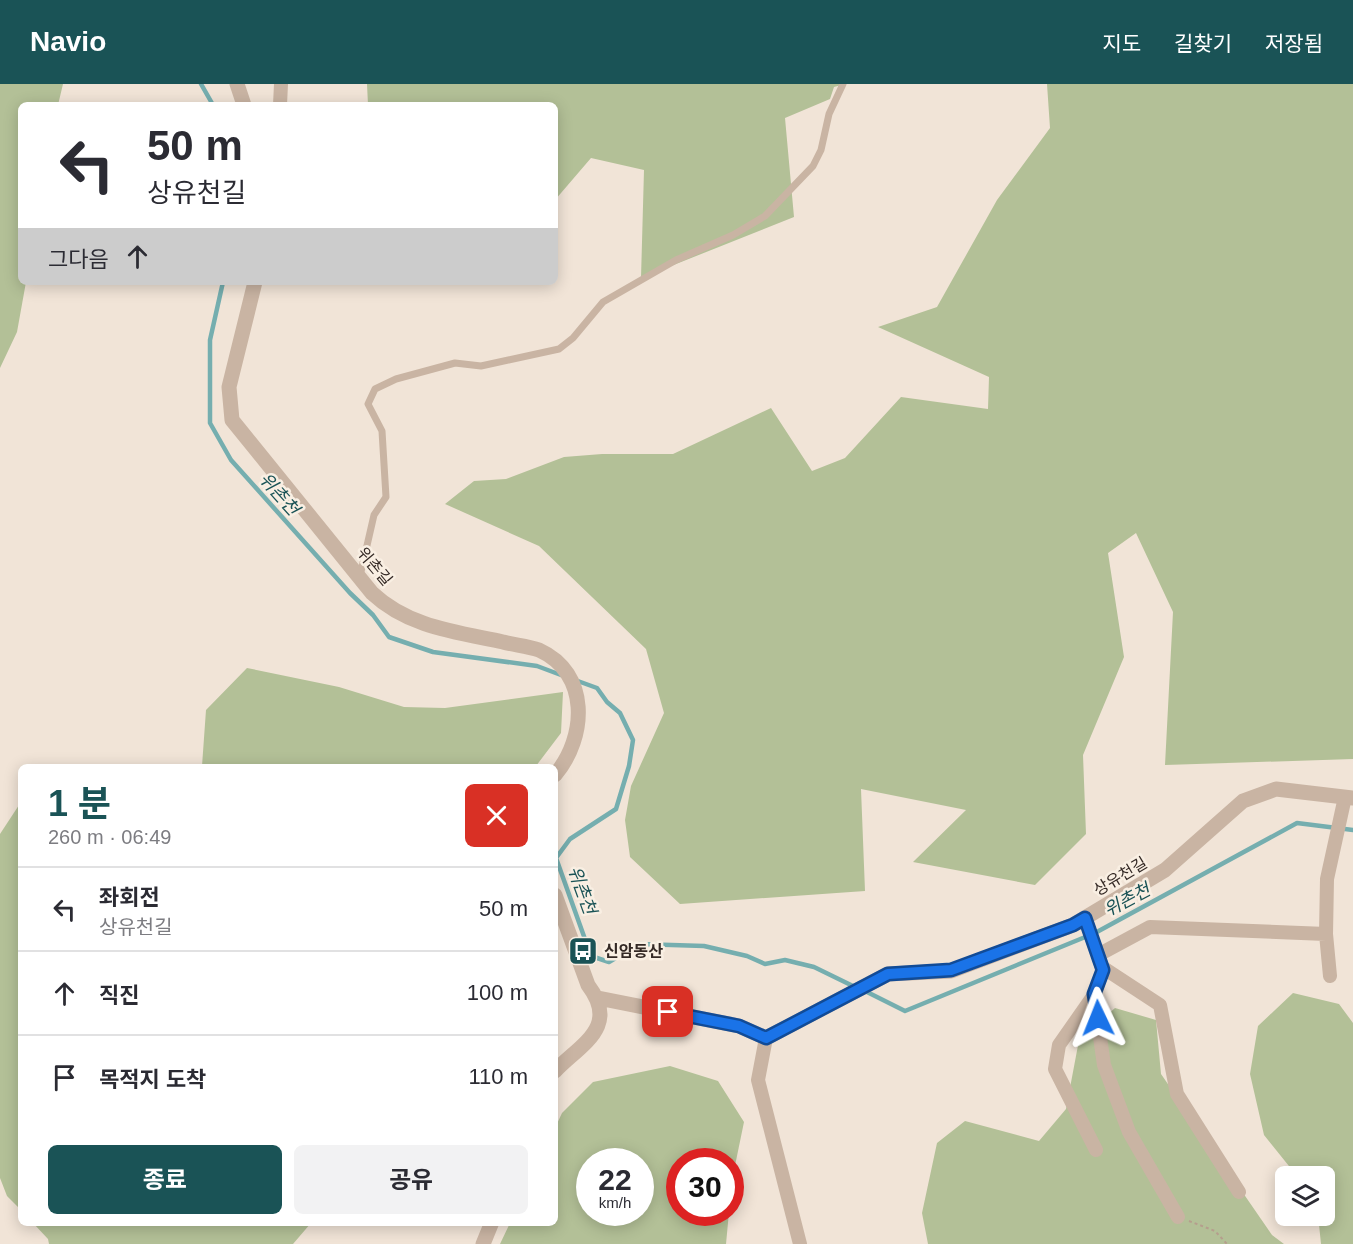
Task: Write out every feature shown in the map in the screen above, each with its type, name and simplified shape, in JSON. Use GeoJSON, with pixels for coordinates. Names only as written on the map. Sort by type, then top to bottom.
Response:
{"type":"FeatureCollection","features":[{"type":"Feature","properties":{"kind":"street"},"geometry":{"type":"LineString","coordinates":[[237,84],[243,102]]}},
{"type":"Feature","properties":{"kind":"street"},"geometry":{"type":"LineString","coordinates":[[280,102],[281,84]]}},
{"type":"Feature","properties":{"kind":"street","name":"위촌길"},"geometry":{"type":"LineString","coordinates":[[254,285],[229,387],[232,420],[388,609],[435,628],[536,649],[552,657],[576,691],[580,712],[569,755],[558,771]]}},
{"type":"Feature","properties":{"kind":"street","name":"상유천길"},"geometry":{"type":"LineString","coordinates":[[766,1038],[888,974],[951,970],[1087,921],[1165,870],[1243,801],[1276,789],[1349,797]]}},
{"type":"Feature","properties":{"kind":"street"},"geometry":{"type":"LineString","coordinates":[[1330,976],[1326,934],[1327,879],[1336,837],[1349,797]]}},
{"type":"Feature","properties":{"kind":"street"},"geometry":{"type":"LineString","coordinates":[[558,903],[588,985],[598,998],[601,1020],[592,1039],[558,1068]]}},
{"type":"Feature","properties":{"kind":"street"},"geometry":{"type":"LineString","coordinates":[[1087,921],[1098,955],[1094,994],[1104,1065],[1129,1132],[1178,1217]]}},
{"type":"Feature","properties":{"kind":"street"},"geometry":{"type":"LineString","coordinates":[[1098,955],[1150,927],[1326,934]]}},
{"type":"Feature","properties":{"kind":"street"},"geometry":{"type":"LineString","coordinates":[[1098,955],[1160,1005],[1177,1094],[1239,1192]]}},
{"type":"Feature","properties":{"kind":"street"},"geometry":{"type":"LineString","coordinates":[[1094,994],[1059,1045],[1055,1069],[1095,1150]]}},
{"type":"Feature","properties":{"kind":"street"},"geometry":{"type":"LineString","coordinates":[[598,998],[739,1026],[766,1038],[758,1080],[800,1244]]}},
{"type":"Feature","properties":{"kind":"street"},"geometry":{"type":"LineString","coordinates":[[483,1244],[490,1226]]}},
{"type":"Feature","properties":{"kind":"lane"},"geometry":{"type":"LineString","coordinates":[[360,576],[374,515],[386,498],[382,431],[368,404],[375,388],[455,363],[481,366],[559,349],[573,338],[603,302],[676,260],[733,235],[765,216],[813,166],[821,150],[829,114],[843,84]]}},
{"type":"Feature","properties":{"kind":"path"},"geometry":{"type":"LineString","coordinates":[[1178,1217],[1215,1232],[1227,1244]]}},
{"type":"Feature","properties":{"kind":"green space"},"geometry":{"type":"Polygon","coordinates":[[[0,84],[63,84],[59,102],[18,102],[18,285],[25,285],[17,332],[0,368],[0,84]]]}},
{"type":"Feature","properties":{"kind":"green space"},"geometry":{"type":"Polygon","coordinates":[[[367,84],[845,84],[834,87],[830,99],[785,118],[794,217],[641,278],[644,170],[591,158],[558,196],[558,102],[368,102],[367,84]]]}},
{"type":"Feature","properties":{"kind":"green space"},"geometry":{"type":"Polygon","coordinates":[[[1047,84],[1353,84],[1353,759],[1165,765],[1173,612],[1136,533],[1108,553],[1124,657],[1083,755],[1086,834],[1035,885],[913,862],[966,810],[861,789],[865,891],[680,904],[630,857],[625,820],[631,786],[664,713],[646,649],[539,546],[445,504],[474,481],[506,479],[564,457],[602,454],[673,454],[771,408],[812,471],[845,458],[901,397],[988,409],[989,377],[878,327],[937,307],[997,200],[1050,128],[1047,84]]]}},
{"type":"Feature","properties":{"kind":"green space"},"geometry":{"type":"Polygon","coordinates":[[[247,668],[339,687],[404,707],[445,708],[563,692],[561,733],[538,764],[202,764],[206,710],[247,668]]]}},
{"type":"Feature","properties":{"kind":"green space"},"geometry":{"type":"Polygon","coordinates":[[[18,807],[18,1207],[7,1196],[0,1178],[0,834],[18,807]]]}},
{"type":"Feature","properties":{"kind":"green space"},"geometry":{"type":"Polygon","coordinates":[[[1293,993],[1339,1004],[1353,1023],[1353,1244],[1321,1244],[1319,1226],[1335,1226],[1335,1166],[1289,1166],[1264,1135],[1250,1074],[1258,1026],[1293,993]]]}},
{"type":"Feature","properties":{"kind":"green space"},"geometry":{"type":"Polygon","coordinates":[[[1115,1008],[1156,1020],[1161,1074],[1272,1235],[1284,1244],[928,1244],[922,1213],[937,1143],[965,1121],[1039,1141],[1066,1109],[1079,1040],[1115,1008]]]}},
{"type":"Feature","properties":{"kind":"green space"},"geometry":{"type":"Polygon","coordinates":[[[670,1066],[718,1081],[744,1122],[739,1148],[666,1148],[666,1226],[728,1226],[726,1244],[500,1244],[509,1226],[558,1226],[558,1122],[562,1113],[593,1082],[670,1066]]]}},
{"type":"Feature","properties":{"kind":"green space"},"geometry":{"type":"Polygon","coordinates":[[[36,1226],[308,1226],[293,1244],[49,1244],[48,1239],[36,1226]]]}},
{"type":"Feature","properties":{"kind":"waterway","name":"위촌천"},"geometry":{"type":"LineString","coordinates":[[201,84],[211,102]]}},
{"type":"Feature","properties":{"kind":"waterway","name":"위촌천"},"geometry":{"type":"LineString","coordinates":[[222,285],[210,340],[210,423],[231,460],[350,593],[373,615],[389,637],[433,652],[537,666],[561,675]]}},
{"type":"Feature","properties":{"kind":"waterway","name":"위촌천"},"geometry":{"type":"LineString","coordinates":[[558,855],[570,839],[616,809],[629,766],[633,740],[620,713],[607,702],[597,688],[575,680]]}},
{"type":"Feature","properties":{"kind":"waterway","name":"위촌천"},"geometry":{"type":"LineString","coordinates":[[863,990],[905,1011],[1095,933],[1297,823],[1353,830]]}},
{"type":"Feature","properties":{"kind":"waterway","name":"위촌천"},"geometry":{"type":"LineString","coordinates":[[558,864],[591,956],[609,962],[639,944],[704,946],[747,956],[765,964],[785,960],[814,967],[855,987]]}},
{"type":"Feature","properties":{"kind":"place","name":"신암동산"},"geometry":{"type":"Point","coordinates":[583,951]}},
{"type":"Feature","properties":{"kind":"route"},"geometry":{"type":"LineString","coordinates":[[668,1012],[739,1026],[766,1038],[888,974],[951,970],[1073,925],[1085,918],[1103,970],[1094,994],[1098,1018]]}}]}
